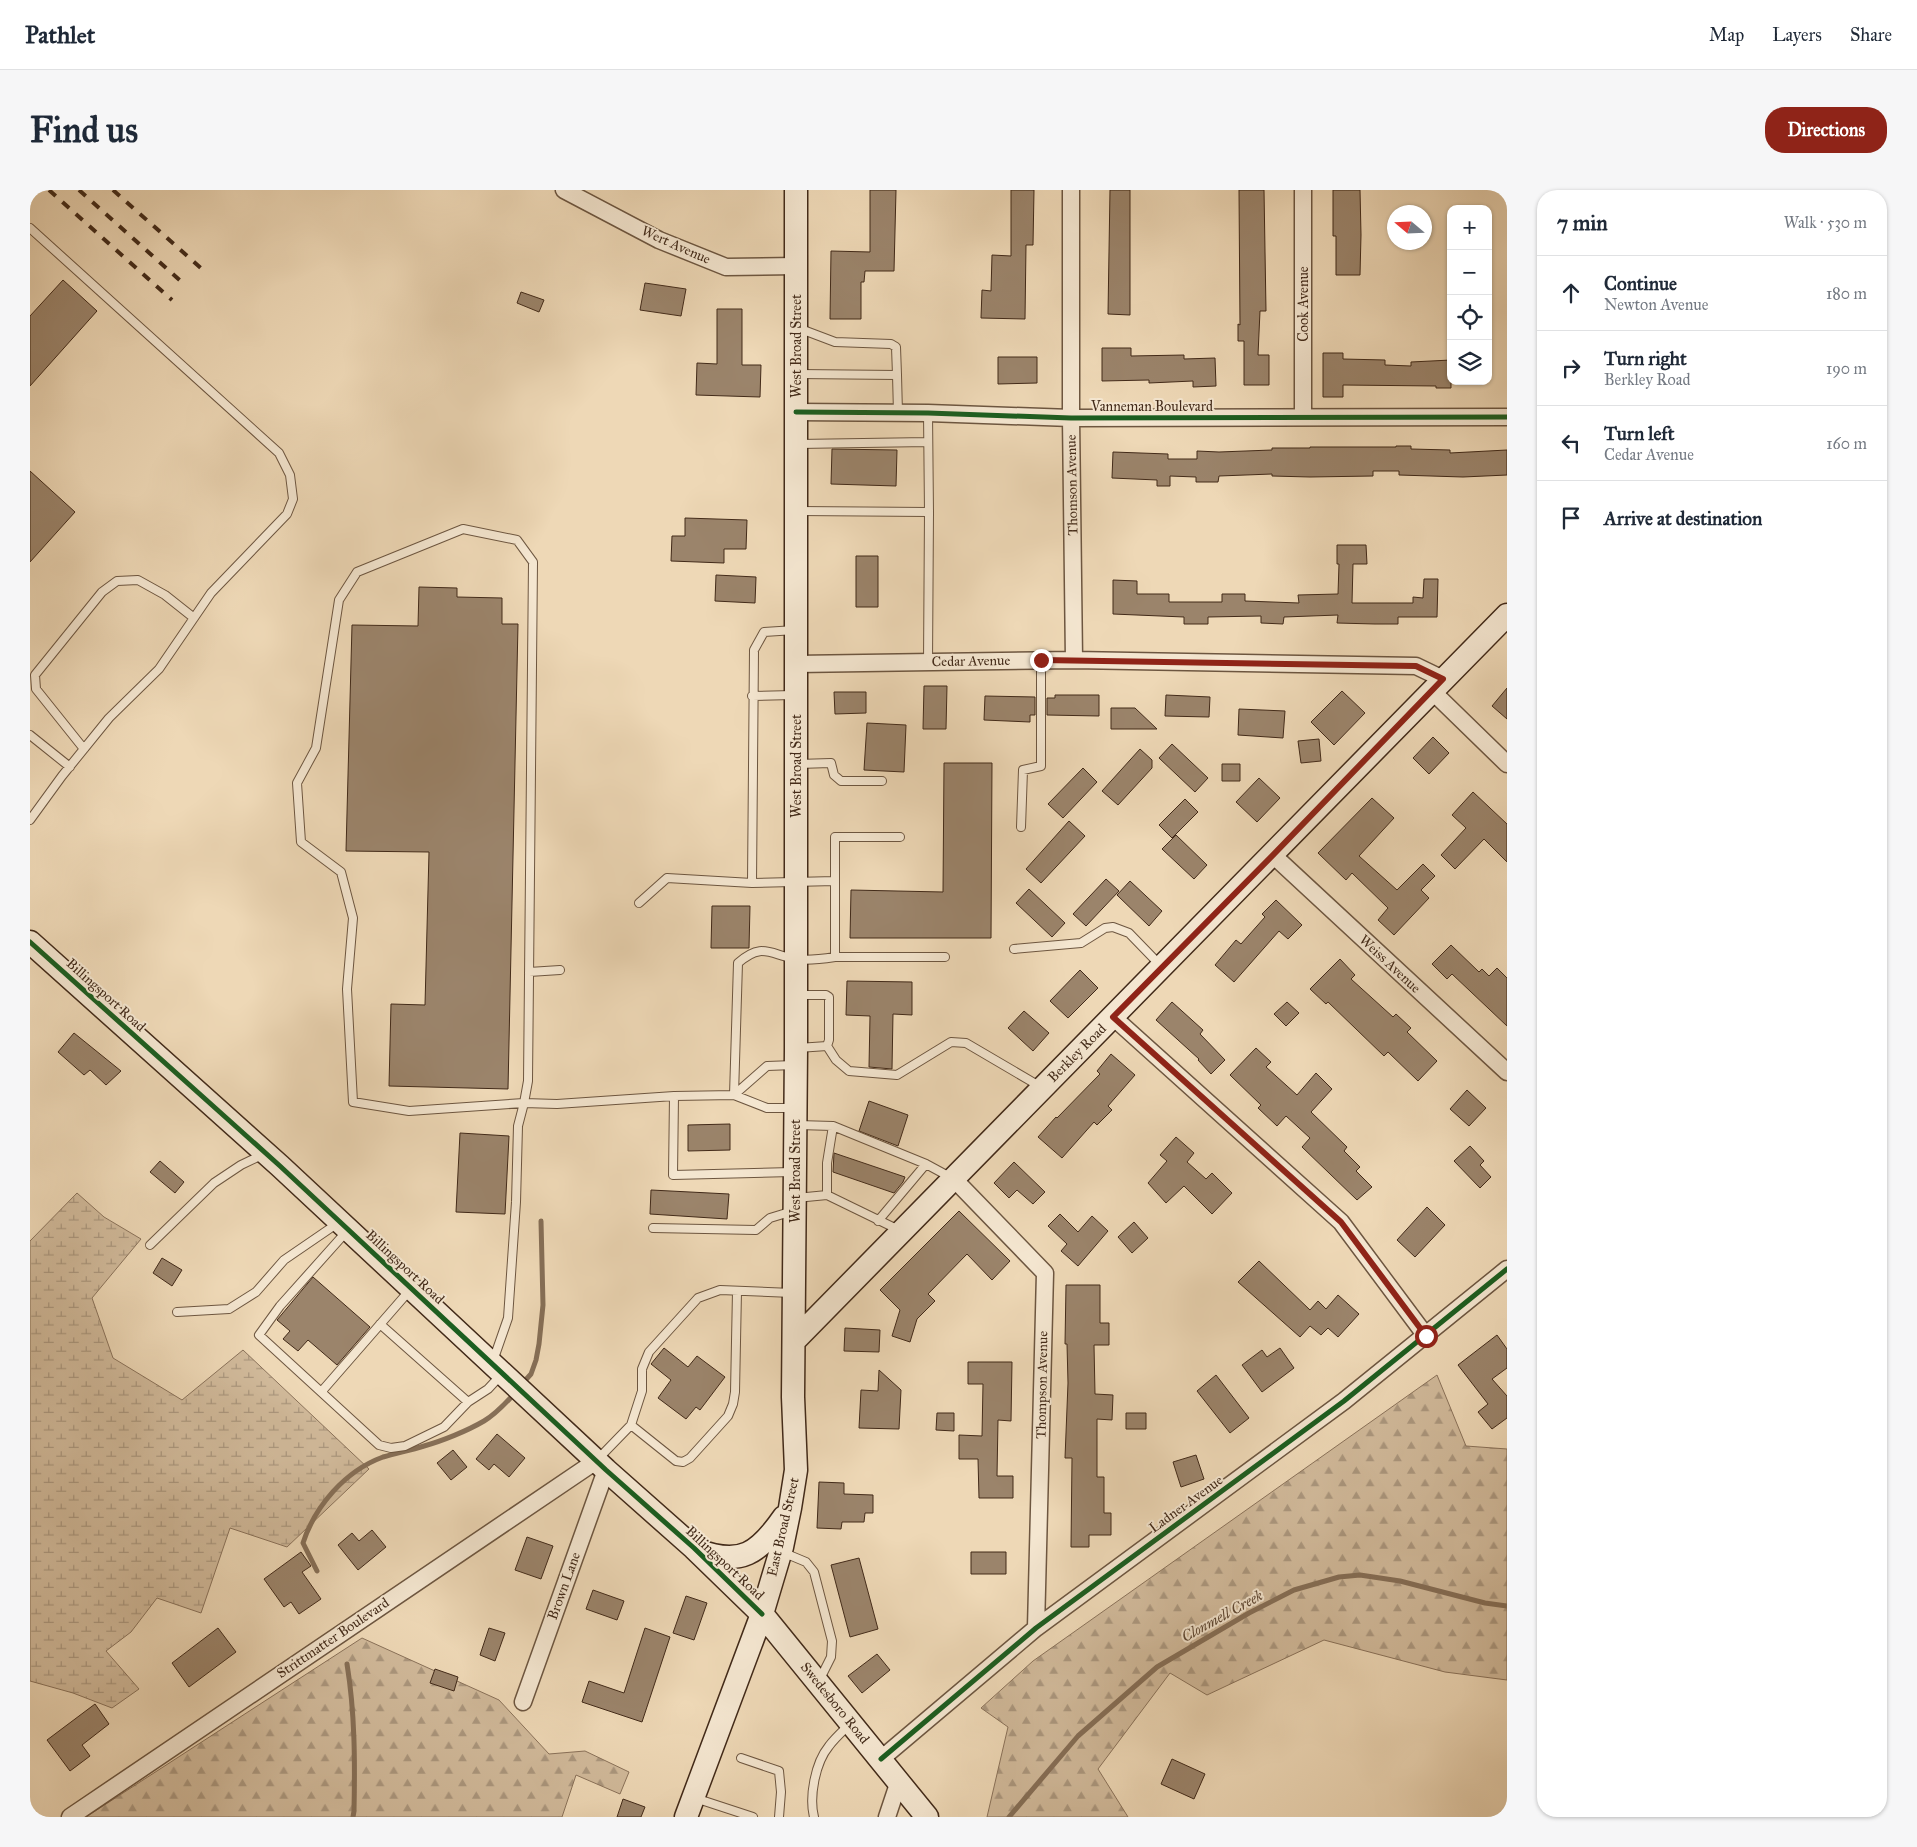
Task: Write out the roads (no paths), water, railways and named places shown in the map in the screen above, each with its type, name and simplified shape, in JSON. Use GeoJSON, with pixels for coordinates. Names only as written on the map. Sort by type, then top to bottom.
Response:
{"type":"FeatureCollection","features":[{"type":"Feature","properties":{"kind":"main road","name":"West Broad Street"},"geometry":{"type":"LineString","coordinates":[[794,1341],[796,1057],[796,190]]}},
{"type":"Feature","properties":{"kind":"main road","name":"Berkley Road"},"geometry":{"type":"LineString","coordinates":[[794,1341],[1507,615]]}},
{"type":"Feature","properties":{"kind":"main road","name":"Billingsport Road"},"geometry":{"type":"LineString","coordinates":[[30,942],[344,1226],[601,1465],[694,1548],[762,1614]]}},
{"type":"Feature","properties":{"kind":"main road","name":"East Broad Street"},"geometry":{"type":"LineString","coordinates":[[689,1807],[762,1614],[790,1508],[796,1470],[794,1341]]}},
{"type":"Feature","properties":{"kind":"main road"},"geometry":{"type":"LineString","coordinates":[[694,1548],[708,1554],[726,1558],[746,1556],[767,1541],[790,1508]]}},
{"type":"Feature","properties":{"kind":"main road","name":"Swedesboro Road"},"geometry":{"type":"LineString","coordinates":[[762,1614],[927,1817]]}},
{"type":"Feature","properties":{"kind":"street","name":"Wert Avenue"},"geometry":{"type":"LineString","coordinates":[[564,190],[658,240],[726,266],[796,266]]}},
{"type":"Feature","properties":{"kind":"street","name":"Thomson Avenue"},"geometry":{"type":"LineString","coordinates":[[1071,190],[1074,660]]}},
{"type":"Feature","properties":{"kind":"street","name":"Cook Avenue"},"geometry":{"type":"LineString","coordinates":[[1303,190],[1303,417]]}},
{"type":"Feature","properties":{"kind":"street","name":"Vanneman Boulevard"},"geometry":{"type":"LineString","coordinates":[[796,412],[928,413],[1071,418],[1507,417]]}},
{"type":"Feature","properties":{"kind":"street","name":"Cedar Avenue"},"geometry":{"type":"LineString","coordinates":[[796,664],[1074,660],[1416,666],[1437,685],[1507,764]]}},
{"type":"Feature","properties":{"kind":"street","name":"Weiss Avenue"},"geometry":{"type":"LineString","coordinates":[[1273,855],[1507,1072]]}},
{"type":"Feature","properties":{"kind":"street"},"geometry":{"type":"LineString","coordinates":[[1113,1017],[1341,1222],[1426,1336]]}},
{"type":"Feature","properties":{"kind":"street","name":"Thompson Avenue"},"geometry":{"type":"LineString","coordinates":[[954,1179],[1045,1273],[1036,1628]]}},
{"type":"Feature","properties":{"kind":"street","name":"Ladner Avenue"},"geometry":{"type":"LineString","coordinates":[[881,1759],[1036,1628],[1344,1401],[1507,1270]]}},
{"type":"Feature","properties":{"kind":"street","name":"Brown Lane"},"geometry":{"type":"LineString","coordinates":[[523,1702],[601,1465]]}},
{"type":"Feature","properties":{"kind":"street","name":"Strittmatter Boulevard"},"geometry":{"type":"LineString","coordinates":[[70,1817],[601,1465]]}},
{"type":"Feature","properties":{"kind":"street"},"geometry":{"type":"LineString","coordinates":[[887,1817],[899,1781]]}},
{"type":"Feature","properties":{"kind":"lane"},"geometry":{"type":"LineString","coordinates":[[30,228],[279,453],[290,475],[293,498],[287,514],[211,592],[159,669],[109,718],[30,820]]}},
{"type":"Feature","properties":{"kind":"lane"},"geometry":{"type":"LineString","coordinates":[[796,327],[835,342],[891,344],[896,347],[898,413]]}},
{"type":"Feature","properties":{"kind":"lane"},"geometry":{"type":"LineString","coordinates":[[796,374],[897,375]]}},
{"type":"Feature","properties":{"kind":"lane"},"geometry":{"type":"LineString","coordinates":[[928,413],[928,662]]}},
{"type":"Feature","properties":{"kind":"lane"},"geometry":{"type":"LineString","coordinates":[[796,444],[928,442]]}},
{"type":"Feature","properties":{"kind":"lane"},"geometry":{"type":"LineString","coordinates":[[796,512],[929,512]]}},
{"type":"Feature","properties":{"kind":"lane"},"geometry":{"type":"LineString","coordinates":[[344,1226],[259,1335],[379,1445],[391,1448],[405,1446],[444,1427],[468,1402],[488,1389],[502,1372],[508,1318],[516,1202],[518,1126],[524,1103],[528,1081],[533,562],[517,540],[463,529],[357,572],[339,600],[316,748],[298,783],[301,842],[341,872],[353,918],[346,990],[353,1102],[409,1110],[524,1103],[557,1104],[674,1096],[734,1095],[767,1108],[833,1126],[926,1164],[954,1179]]}},
{"type":"Feature","properties":{"kind":"lane"},"geometry":{"type":"LineString","coordinates":[[84,749],[36,689],[35,675],[102,592],[118,581],[138,580],[165,595],[194,618]]}},
{"type":"Feature","properties":{"kind":"lane"},"geometry":{"type":"LineString","coordinates":[[752,883],[752,696],[754,650],[764,632],[796,630]]}},
{"type":"Feature","properties":{"kind":"lane"},"geometry":{"type":"LineString","coordinates":[[1021,827],[1023,770],[1041,766],[1041,660]]}},
{"type":"Feature","properties":{"kind":"lane"},"geometry":{"type":"LineString","coordinates":[[752,696],[796,695]]}},
{"type":"Feature","properties":{"kind":"lane"},"geometry":{"type":"LineString","coordinates":[[30,735],[70,767]]}},
{"type":"Feature","properties":{"kind":"lane"},"geometry":{"type":"LineString","coordinates":[[796,764],[831,763],[834,774],[841,781],[882,780]]}},
{"type":"Feature","properties":{"kind":"lane"},"geometry":{"type":"LineString","coordinates":[[834,957],[834,837],[900,837]]}},
{"type":"Feature","properties":{"kind":"lane"},"geometry":{"type":"LineString","coordinates":[[639,903],[667,878],[752,883],[835,881]]}},
{"type":"Feature","properties":{"kind":"lane"},"geometry":{"type":"LineString","coordinates":[[1014,949],[1082,943],[1105,928],[1113,927],[1129,933],[1162,967]]}},
{"type":"Feature","properties":{"kind":"lane"},"geometry":{"type":"LineString","coordinates":[[734,1095],[738,963],[748,954],[767,950],[796,959],[945,957]]}},
{"type":"Feature","properties":{"kind":"lane"},"geometry":{"type":"LineString","coordinates":[[529,972],[560,970]]}},
{"type":"Feature","properties":{"kind":"lane"},"geometry":{"type":"LineString","coordinates":[[734,1095],[767,1066],[826,1046],[830,1040],[829,998],[826,994],[796,996]]}},
{"type":"Feature","properties":{"kind":"lane"},"geometry":{"type":"LineString","coordinates":[[826,1046],[836,1060],[849,1071],[897,1076],[951,1042],[966,1043],[1042,1088]]}},
{"type":"Feature","properties":{"kind":"lane"},"geometry":{"type":"LineString","coordinates":[[674,1096],[673,1175],[795,1172]]}},
{"type":"Feature","properties":{"kind":"lane"},"geometry":{"type":"LineString","coordinates":[[827,1196],[827,1164],[833,1126]]}},
{"type":"Feature","properties":{"kind":"lane"},"geometry":{"type":"LineString","coordinates":[[150,1246],[214,1183],[241,1165],[265,1154]]}},
{"type":"Feature","properties":{"kind":"lane"},"geometry":{"type":"LineString","coordinates":[[878,1221],[926,1164]]}},
{"type":"Feature","properties":{"kind":"lane"},"geometry":{"type":"LineString","coordinates":[[653,1228],[756,1230],[770,1218],[795,1204],[827,1196],[901,1231]]}},
{"type":"Feature","properties":{"kind":"lane"},"geometry":{"type":"LineString","coordinates":[[177,1312],[229,1309],[256,1292],[284,1260],[344,1226]]}},
{"type":"Feature","properties":{"kind":"lane"},"geometry":{"type":"LineString","coordinates":[[322,1391],[412,1289]]}},
{"type":"Feature","properties":{"kind":"lane"},"geometry":{"type":"LineString","coordinates":[[601,1465],[631,1425],[642,1391],[642,1369],[649,1352],[698,1298],[720,1290],[794,1293]]}},
{"type":"Feature","properties":{"kind":"lane"},"geometry":{"type":"LineString","coordinates":[[631,1425],[676,1461],[683,1462],[690,1458],[728,1416],[735,1392],[737,1291]]}},
{"type":"Feature","properties":{"kind":"lane"},"geometry":{"type":"LineString","coordinates":[[380,1324],[468,1402]]}},
{"type":"Feature","properties":{"kind":"lane"},"geometry":{"type":"LineString","coordinates":[[780,1551],[806,1562],[814,1572],[832,1641],[831,1657],[818,1683]]}},
{"type":"Feature","properties":{"kind":"lane"},"geometry":{"type":"LineString","coordinates":[[814,1817],[811,1805],[816,1774],[827,1748],[851,1723]]}},
{"type":"Feature","properties":{"kind":"lane"},"geometry":{"type":"LineString","coordinates":[[741,1758],[779,1771],[782,1792],[779,1817]]}},
{"type":"Feature","properties":{"kind":"lane"},"geometry":{"type":"LineString","coordinates":[[689,1807],[753,1817]]}},
{"type":"Feature","properties":{"kind":"waterway"},"geometry":{"type":"LineString","coordinates":[[522,1384],[531,1374],[539,1344],[543,1305],[541,1221]]}},
{"type":"Feature","properties":{"kind":"waterway"},"geometry":{"type":"LineString","coordinates":[[317,1571],[303,1543],[315,1516],[333,1491],[344,1481],[356,1471],[383,1457],[439,1441],[477,1425],[497,1412],[515,1393]]}},
{"type":"Feature","properties":{"kind":"waterway","name":"Clonmell Creek"},"geometry":{"type":"LineString","coordinates":[[1009,1817],[1078,1736],[1157,1667],[1249,1613],[1294,1590],[1339,1577],[1360,1575],[1400,1581],[1485,1603],[1507,1606]]}},
{"type":"Feature","properties":{"kind":"waterway"},"geometry":{"type":"LineString","coordinates":[[347,1664],[354,1738],[353,1817]]}},
{"type":"Feature","properties":{"kind":"railway"},"geometry":{"type":"LineString","coordinates":[[49,190],[172,300]]}},
{"type":"Feature","properties":{"kind":"railway"},"geometry":{"type":"LineString","coordinates":[[79,190],[185,285]]}},
{"type":"Feature","properties":{"kind":"railway"},"geometry":{"type":"LineString","coordinates":[[113,190],[202,269]]}}]}
